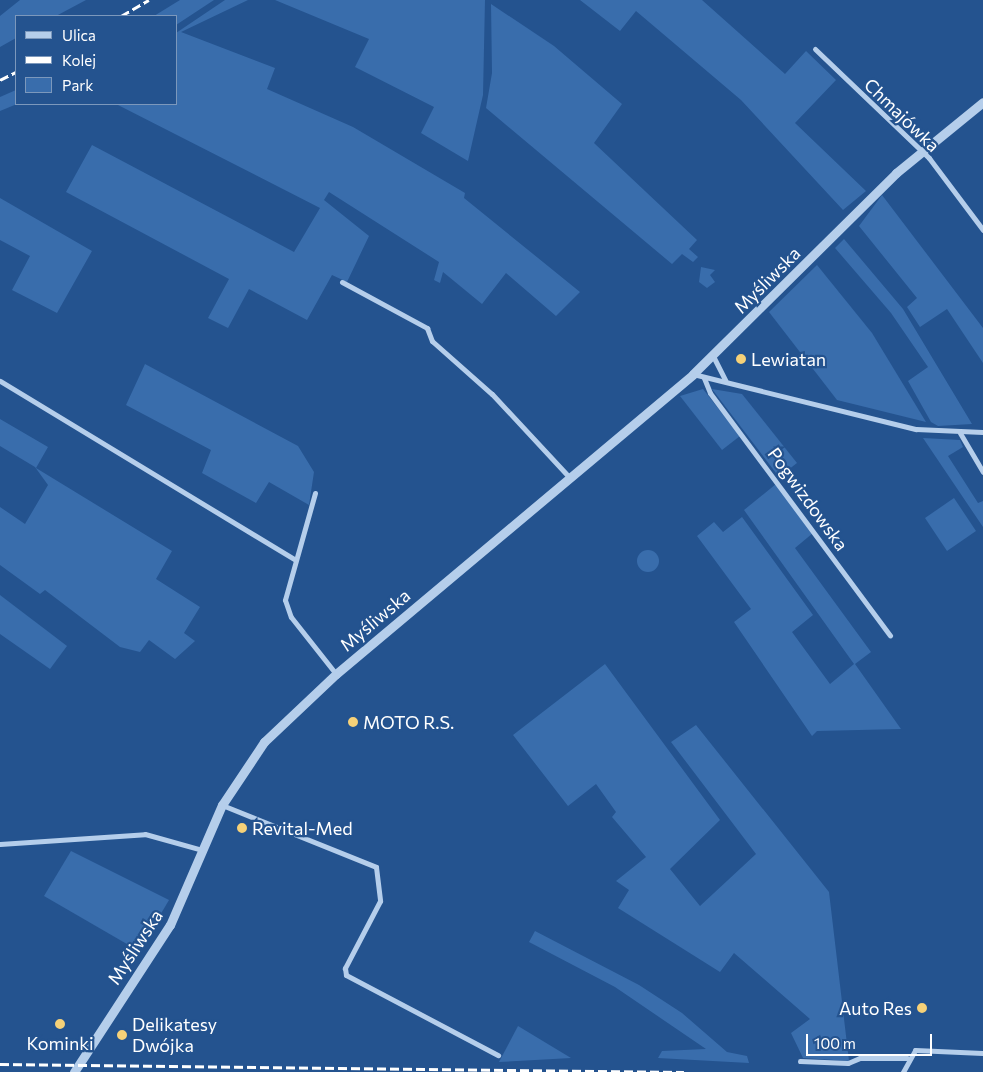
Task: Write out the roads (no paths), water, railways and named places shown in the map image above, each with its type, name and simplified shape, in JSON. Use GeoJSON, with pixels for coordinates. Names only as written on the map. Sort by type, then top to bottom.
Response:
{"type":"FeatureCollection","features":[{"type":"Feature","properties":{"kind":"street","name":"Chmajówka"},"geometry":{"type":"LineString","coordinates":[[815,49],[921,151],[983,230]]}},
{"type":"Feature","properties":{"kind":"street","name":"Myśliwska"},"geometry":{"type":"LineString","coordinates":[[74,1072],[170,925],[222,805],[264,742],[336,674],[693,374],[921,151],[983,102]]}},
{"type":"Feature","properties":{"kind":"street"},"geometry":{"type":"LineString","coordinates":[[342,282],[427,328],[432,341],[492,394],[570,478]]}},
{"type":"Feature","properties":{"kind":"street"},"geometry":{"type":"LineString","coordinates":[[713,356],[725,380]]}},
{"type":"Feature","properties":{"kind":"street"},"geometry":{"type":"LineString","coordinates":[[693,374],[704,378],[725,380],[916,429],[960,433],[983,432]]}},
{"type":"Feature","properties":{"kind":"street","name":"Pogwizdowska"},"geometry":{"type":"LineString","coordinates":[[704,378],[710,393],[890,635]]}},
{"type":"Feature","properties":{"kind":"street"},"geometry":{"type":"LineString","coordinates":[[0,382],[295,560]]}},
{"type":"Feature","properties":{"kind":"street"},"geometry":{"type":"LineString","coordinates":[[960,433],[983,472]]}},
{"type":"Feature","properties":{"kind":"street"},"geometry":{"type":"LineString","coordinates":[[315,494],[285,600],[291,617],[336,674]]}},
{"type":"Feature","properties":{"kind":"street"},"geometry":{"type":"LineString","coordinates":[[222,805],[376,867],[380,901],[345,968],[346,975],[498,1055]]}},
{"type":"Feature","properties":{"kind":"street"},"geometry":{"type":"LineString","coordinates":[[0,844],[145,834],[202,850]]}},
{"type":"Feature","properties":{"kind":"street"},"geometry":{"type":"LineString","coordinates":[[903,1072],[908,1058],[915,1050],[983,1053]]}},
{"type":"Feature","properties":{"kind":"street"},"geometry":{"type":"LineString","coordinates":[[800,1062],[848,1064],[860,1058],[908,1058]]}},
{"type":"Feature","properties":{"kind":"railway"},"geometry":{"type":"LineString","coordinates":[[123,15],[149,0]]}},
{"type":"Feature","properties":{"kind":"railway"},"geometry":{"type":"LineString","coordinates":[[0,80],[15,72]]}},
{"type":"Feature","properties":{"kind":"railway"},"geometry":{"type":"LineString","coordinates":[[0,1064],[684,1072]]}},
{"type":"Feature","properties":{"kind":"place","name":"Lewiatan"},"geometry":{"type":"Point","coordinates":[741,359]}},
{"type":"Feature","properties":{"kind":"place","name":"MOTO R.S."},"geometry":{"type":"Point","coordinates":[353,722]}},
{"type":"Feature","properties":{"kind":"place","name":"Revital-Med"},"geometry":{"type":"Point","coordinates":[242,828]}},
{"type":"Feature","properties":{"kind":"place","name":"Auto Res"},"geometry":{"type":"Point","coordinates":[922,1008]}},
{"type":"Feature","properties":{"kind":"place","name":"Kominki"},"geometry":{"type":"Point","coordinates":[60,1024]}},
{"type":"Feature","properties":{"kind":"place","name":"Delikatesy Dwójka"},"geometry":{"type":"Point","coordinates":[122,1035]}}]}
